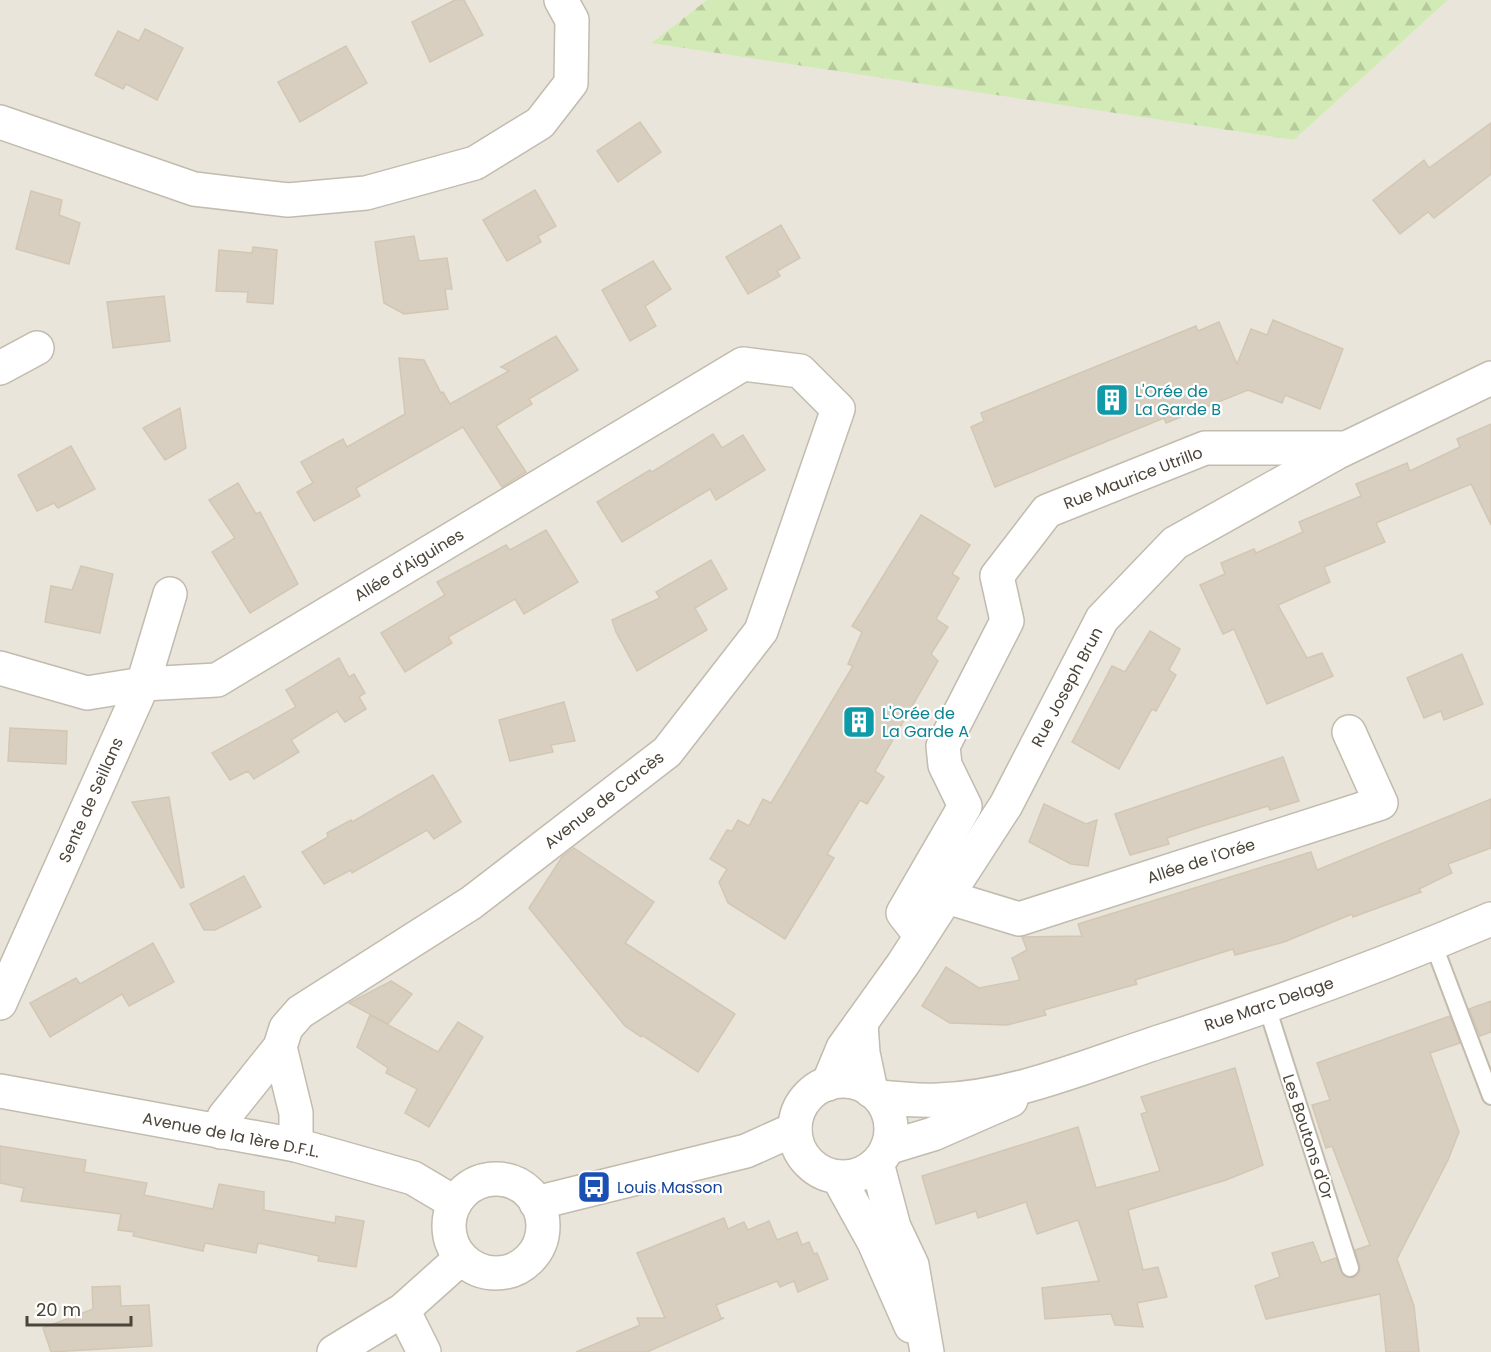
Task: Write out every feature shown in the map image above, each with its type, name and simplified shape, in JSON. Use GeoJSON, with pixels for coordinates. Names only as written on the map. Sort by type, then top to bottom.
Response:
{"type":"FeatureCollection","features":[{"type":"Feature","properties":{"kind":"street"},"geometry":{"type":"LineString","coordinates":[[0,122],[194,189],[288,200],[366,193],[475,163],[540,123],[571,83],[572,20],[561,0]]}},
{"type":"Feature","properties":{"kind":"street"},"geometry":{"type":"LineString","coordinates":[[0,368],[37,348]]}},
{"type":"Feature","properties":{"kind":"street","name":"Allée d'Aiguines"},"geometry":{"type":"LineString","coordinates":[[0,668],[87,693],[143,684],[217,680],[743,364],[800,370]]}},
{"type":"Feature","properties":{"kind":"street","name":"Avenue de Carcès"},"geometry":{"type":"LineString","coordinates":[[221,1132],[225,1118],[280,1047],[286,1028],[300,1012],[471,903],[667,752],[761,631],[838,409],[800,370]]}},
{"type":"Feature","properties":{"kind":"street","name":"Rue Joseph Brun"},"geometry":{"type":"LineString","coordinates":[[828,1084],[843,1048],[947,897],[1005,805],[1102,619],[1175,543],[1346,448],[1491,378]]}},
{"type":"Feature","properties":{"kind":"street","name":"Rue Maurice Utrillo"},"geometry":{"type":"LineString","coordinates":[[921,936],[903,913],[965,806],[945,765],[943,746],[1007,621],[997,576],[1047,511],[1205,448],[1346,448]]}},
{"type":"Feature","properties":{"kind":"street","name":"Sente de Seillans"},"geometry":{"type":"LineString","coordinates":[[0,1003],[143,684],[170,594]]}},
{"type":"Feature","properties":{"kind":"street","name":"Allée de l'Orée"},"geometry":{"type":"LineString","coordinates":[[947,897],[1019,919],[1381,803],[1349,732]]}},
{"type":"Feature","properties":{"kind":"street","name":"Rue Marc Delage"},"geometry":{"type":"LineString","coordinates":[[875,1094],[925,1100],[955,1099],[1044,1080],[1267,1007],[1433,944],[1491,919]]}},
{"type":"Feature","properties":{"kind":"street"},"geometry":{"type":"LineString","coordinates":[[861,1023],[863,1053],[875,1094],[891,1121],[882,1156],[894,1227],[912,1264],[925,1352]]}},
{"type":"Feature","properties":{"kind":"street"},"geometry":{"type":"LineString","coordinates":[[280,1047],[296,1113],[296,1146]]}},
{"type":"Feature","properties":{"kind":"street","name":"Rue Marc Delage"},"geometry":{"type":"LineString","coordinates":[[882,1156],[974,1119],[1005,1104],[1044,1080]]}},
{"type":"Feature","properties":{"kind":"street"},"geometry":{"type":"LineString","coordinates":[[875,1094],[858,1084],[843,1081],[814,1090],[804,1101],[797,1115],[798,1142],[823,1174],[838,1177],[853,1176],[867,1171],[882,1156]]}},
{"type":"Feature","properties":{"kind":"street","name":"Avenue de la 1ère D.F.L."},"geometry":{"type":"LineString","coordinates":[[0,1091],[296,1146],[413,1178],[455,1203]]}},
{"type":"Feature","properties":{"kind":"street"},"geometry":{"type":"LineString","coordinates":[[540,1214],[597,1207],[753,1171],[798,1142]]}},
{"type":"Feature","properties":{"kind":"street"},"geometry":{"type":"LineString","coordinates":[[838,1177],[874,1242],[925,1352]]}},
{"type":"Feature","properties":{"kind":"street"},"geometry":{"type":"LineString","coordinates":[[503,1180],[516,1184],[540,1214],[540,1242],[532,1256],[513,1270],[489,1273],[474,1268],[460,1258],[453,1246],[449,1231],[450,1216],[455,1203],[475,1184],[503,1180]]}},
{"type":"Feature","properties":{"kind":"street"},"geometry":{"type":"LineString","coordinates":[[334,1352],[403,1310],[460,1258]]}},
{"type":"Feature","properties":{"kind":"street"},"geometry":{"type":"LineString","coordinates":[[403,1310],[424,1352]]}},
{"type":"Feature","properties":{"kind":"lane"},"geometry":{"type":"LineString","coordinates":[[1433,944],[1491,1096]]}},
{"type":"Feature","properties":{"kind":"lane","name":"Les Boutons d'Or"},"geometry":{"type":"LineString","coordinates":[[1267,1007],[1350,1268]]}},
{"type":"Feature","properties":{"kind":"shaded area"},"geometry":{"type":"Polygon","coordinates":[[[0,0],[707,0],[652,42],[1294,140],[1448,0],[1491,0],[1491,1352],[0,1352],[0,0]]]}},
{"type":"Feature","properties":{"kind":"green space"},"geometry":{"type":"Polygon","coordinates":[[[707,0],[1448,0],[1294,140],[651,43],[707,0]]]}},
{"type":"Feature","properties":{"kind":"building"},"geometry":{"type":"Polygon","coordinates":[[[455,0],[464,0],[483,35],[430,62],[412,22],[455,0]]]}},
{"type":"Feature","properties":{"kind":"building"},"geometry":{"type":"Polygon","coordinates":[[[145,29],[183,48],[157,100],[126,84],[123,89],[95,75],[118,31],[139,41],[145,29]]]}},
{"type":"Feature","properties":{"kind":"building"},"geometry":{"type":"Polygon","coordinates":[[[346,46],[367,83],[300,122],[278,82],[346,46]]]}},
{"type":"Feature","properties":{"kind":"building"},"geometry":{"type":"Polygon","coordinates":[[[640,122],[661,152],[618,182],[597,151],[640,122]]]}},
{"type":"Feature","properties":{"kind":"building"},"geometry":{"type":"Polygon","coordinates":[[[1491,123],[1491,174],[1434,218],[1428,212],[1400,234],[1373,200],[1424,160],[1429,168],[1491,123]]]}},
{"type":"Feature","properties":{"kind":"building"},"geometry":{"type":"Polygon","coordinates":[[[535,190],[556,226],[538,236],[541,242],[507,261],[483,220],[535,190]]]}},
{"type":"Feature","properties":{"kind":"building"},"geometry":{"type":"Polygon","coordinates":[[[31,191],[62,200],[59,215],[80,223],[69,264],[16,249],[31,191]]]}},
{"type":"Feature","properties":{"kind":"building"},"geometry":{"type":"Polygon","coordinates":[[[781,225],[800,258],[777,271],[780,276],[748,294],[726,257],[781,225]]]}},
{"type":"Feature","properties":{"kind":"building"},"geometry":{"type":"Polygon","coordinates":[[[414,236],[419,261],[447,258],[452,289],[445,289],[448,309],[404,314],[384,303],[375,242],[414,236]]]}},
{"type":"Feature","properties":{"kind":"building"},"geometry":{"type":"Polygon","coordinates":[[[253,247],[277,250],[273,304],[247,302],[248,292],[216,291],[219,250],[252,253],[253,247]]]}},
{"type":"Feature","properties":{"kind":"building"},"geometry":{"type":"Polygon","coordinates":[[[653,261],[671,289],[645,306],[656,326],[630,341],[602,290],[653,261]]]}},
{"type":"Feature","properties":{"kind":"building"},"geometry":{"type":"Polygon","coordinates":[[[164,296],[170,341],[113,348],[107,302],[164,296]]]}},
{"type":"Feature","properties":{"kind":"building","name":"L'Orée de La Garde B"},"geometry":{"type":"Polygon","coordinates":[[[1273,320],[1343,349],[1320,409],[1285,395],[1282,403],[1248,390],[1166,423],[1164,418],[995,487],[971,427],[984,421],[981,413],[1196,326],[1198,331],[1219,322],[1237,364],[1251,329],[1267,335],[1273,320]]]}},
{"type":"Feature","properties":{"kind":"building"},"geometry":{"type":"Polygon","coordinates":[[[556,336],[578,370],[529,399],[532,404],[496,426],[526,472],[502,487],[463,427],[356,488],[360,496],[314,521],[297,492],[313,483],[301,462],[343,439],[347,447],[405,414],[399,358],[424,360],[441,393],[443,392],[450,404],[509,371],[501,367],[556,336]]]}},
{"type":"Feature","properties":{"kind":"building"},"geometry":{"type":"Polygon","coordinates":[[[180,408],[186,448],[165,460],[143,428],[180,408]]]}},
{"type":"Feature","properties":{"kind":"building"},"geometry":{"type":"Polygon","coordinates":[[[1491,424],[1491,525],[1471,484],[1376,523],[1385,542],[1324,567],[1330,582],[1278,605],[1307,658],[1322,653],[1333,676],[1267,704],[1234,629],[1223,634],[1200,585],[1225,574],[1221,563],[1254,549],[1256,553],[1303,532],[1299,522],[1361,496],[1356,484],[1407,463],[1410,471],[1460,447],[1457,439],[1491,424]]]}},
{"type":"Feature","properties":{"kind":"building"},"geometry":{"type":"Polygon","coordinates":[[[713,434],[722,448],[743,435],[765,470],[716,500],[710,489],[622,542],[597,502],[650,470],[652,472],[713,434]]]}},
{"type":"Feature","properties":{"kind":"building"},"geometry":{"type":"Polygon","coordinates":[[[71,446],[95,489],[58,508],[54,503],[37,511],[18,475],[71,446]]]}},
{"type":"Feature","properties":{"kind":"building"},"geometry":{"type":"Polygon","coordinates":[[[238,483],[256,514],[260,512],[298,584],[250,613],[212,552],[235,538],[209,500],[238,483]]]}},
{"type":"Feature","properties":{"kind":"building","name":"L'Orée de La Garde A"},"geometry":{"type":"Polygon","coordinates":[[[921,515],[970,545],[952,574],[959,578],[936,619],[948,627],[931,654],[938,661],[875,771],[884,777],[867,804],[860,800],[827,854],[834,858],[785,939],[728,903],[719,882],[727,869],[710,859],[727,830],[732,831],[738,820],[749,826],[763,799],[771,803],[853,666],[848,664],[862,632],[852,626],[921,515]]]}},
{"type":"Feature","properties":{"kind":"building"},"geometry":{"type":"Polygon","coordinates":[[[546,530],[578,582],[524,614],[515,599],[448,637],[452,643],[405,672],[381,633],[445,595],[437,582],[506,545],[510,550],[546,530]]]}},
{"type":"Feature","properties":{"kind":"building"},"geometry":{"type":"Polygon","coordinates":[[[711,560],[727,589],[695,608],[707,630],[637,671],[612,620],[660,598],[656,592],[711,560]]]}},
{"type":"Feature","properties":{"kind":"building"},"geometry":{"type":"Polygon","coordinates":[[[81,566],[113,574],[100,633],[45,622],[51,586],[72,590],[81,566]]]}},
{"type":"Feature","properties":{"kind":"building"},"geometry":{"type":"Polygon","coordinates":[[[1150,631],[1180,649],[1169,670],[1176,675],[1156,711],[1152,709],[1119,769],[1072,742],[1112,666],[1125,672],[1150,631]]]}},
{"type":"Feature","properties":{"kind":"building"},"geometry":{"type":"Polygon","coordinates":[[[1462,654],[1483,704],[1444,720],[1441,711],[1424,718],[1407,678],[1462,654]]]}},
{"type":"Feature","properties":{"kind":"building"},"geometry":{"type":"Polygon","coordinates":[[[339,658],[349,677],[354,674],[365,693],[359,697],[366,709],[345,722],[337,711],[291,740],[299,752],[254,779],[248,771],[230,780],[212,753],[296,707],[286,690],[339,658]]]}},
{"type":"Feature","properties":{"kind":"building"},"geometry":{"type":"Polygon","coordinates":[[[564,702],[575,741],[551,745],[553,752],[510,761],[499,720],[564,702]]]}},
{"type":"Feature","properties":{"kind":"building"},"geometry":{"type":"Polygon","coordinates":[[[10,728],[67,731],[66,764],[8,761],[10,728]]]}},
{"type":"Feature","properties":{"kind":"building"},"geometry":{"type":"Polygon","coordinates":[[[1283,757],[1299,801],[1270,810],[1268,806],[1200,827],[1167,838],[1169,844],[1130,855],[1115,814],[1283,757]]]}},
{"type":"Feature","properties":{"kind":"building"},"geometry":{"type":"Polygon","coordinates":[[[433,775],[461,822],[434,839],[427,830],[352,873],[351,870],[324,884],[302,852],[328,837],[327,833],[351,820],[352,822],[433,775]]]}},
{"type":"Feature","properties":{"kind":"building"},"geometry":{"type":"Polygon","coordinates":[[[169,797],[184,887],[181,888],[132,802],[169,797]]]}},
{"type":"Feature","properties":{"kind":"building"},"geometry":{"type":"Polygon","coordinates":[[[1491,799],[1491,848],[1448,864],[1452,873],[1419,889],[1421,892],[1353,917],[1352,914],[1284,942],[1235,955],[1233,949],[1135,980],[1137,984],[1044,1010],[1046,1015],[1007,1025],[950,1023],[922,1006],[946,967],[979,988],[1020,980],[1012,958],[1027,950],[1022,937],[1082,936],[1078,924],[1311,852],[1317,870],[1491,799]]]}},
{"type":"Feature","properties":{"kind":"building"},"geometry":{"type":"Polygon","coordinates":[[[1044,804],[1086,824],[1097,820],[1088,866],[1071,864],[1029,842],[1044,804]]]}},
{"type":"Feature","properties":{"kind":"building"},"geometry":{"type":"Polygon","coordinates":[[[574,848],[654,902],[625,943],[735,1014],[698,1072],[625,1026],[529,908],[562,857],[574,848]]]}},
{"type":"Feature","properties":{"kind":"building"},"geometry":{"type":"Polygon","coordinates":[[[244,876],[261,907],[215,930],[204,930],[190,904],[244,876]]]}},
{"type":"Feature","properties":{"kind":"building"},"geometry":{"type":"Polygon","coordinates":[[[153,943],[174,982],[129,1006],[122,994],[50,1037],[30,1003],[76,978],[80,984],[153,943]]]}},
{"type":"Feature","properties":{"kind":"building"},"geometry":{"type":"Polygon","coordinates":[[[391,981],[412,994],[388,1024],[349,1003],[391,981]]]}},
{"type":"Feature","properties":{"kind":"building"},"geometry":{"type":"Polygon","coordinates":[[[1491,1001],[1491,1032],[1480,1036],[1469,1009],[1491,1001]]]}},
{"type":"Feature","properties":{"kind":"building"},"geometry":{"type":"Polygon","coordinates":[[[370,1015],[438,1052],[458,1022],[483,1037],[429,1127],[405,1113],[417,1089],[386,1073],[388,1068],[357,1047],[370,1015]]]}},
{"type":"Feature","properties":{"kind":"building"},"geometry":{"type":"Polygon","coordinates":[[[1450,1016],[1460,1043],[1430,1053],[1459,1132],[1448,1160],[1397,1259],[1414,1306],[1419,1352],[1386,1352],[1380,1294],[1266,1319],[1255,1286],[1280,1277],[1272,1253],[1313,1242],[1321,1263],[1336,1258],[1343,1275],[1353,1278],[1360,1270],[1355,1250],[1370,1245],[1332,1146],[1326,1148],[1312,1105],[1330,1100],[1317,1063],[1450,1016]]]}},
{"type":"Feature","properties":{"kind":"building"},"geometry":{"type":"Polygon","coordinates":[[[1235,1068],[1263,1165],[1226,1180],[1128,1210],[1143,1270],[1158,1267],[1167,1297],[1137,1303],[1143,1327],[1115,1325],[1111,1314],[1045,1319],[1042,1288],[1099,1281],[1078,1220],[1037,1234],[1026,1202],[978,1218],[976,1211],[936,1224],[922,1176],[1078,1127],[1096,1188],[1160,1171],[1141,1114],[1147,1112],[1141,1097],[1235,1068]]]}},
{"type":"Feature","properties":{"kind":"building"},"geometry":{"type":"Polygon","coordinates":[[[0,1146],[86,1160],[84,1172],[147,1183],[144,1195],[213,1209],[219,1184],[264,1192],[264,1210],[335,1223],[336,1216],[364,1221],[356,1267],[318,1261],[319,1256],[258,1243],[256,1253],[205,1243],[203,1251],[133,1236],[134,1232],[118,1230],[121,1214],[21,1201],[24,1188],[0,1183],[0,1146]]]}},
{"type":"Feature","properties":{"kind":"building"},"geometry":{"type":"Polygon","coordinates":[[[724,1218],[728,1229],[744,1222],[748,1230],[769,1221],[777,1240],[797,1232],[802,1245],[809,1242],[814,1254],[817,1253],[828,1279],[798,1292],[794,1281],[780,1287],[777,1281],[716,1305],[721,1318],[724,1318],[647,1352],[576,1352],[640,1325],[637,1318],[665,1318],[637,1253],[724,1218]]]}},
{"type":"Feature","properties":{"kind":"building"},"geometry":{"type":"Polygon","coordinates":[[[120,1286],[121,1306],[149,1305],[152,1346],[51,1352],[43,1328],[93,1309],[92,1287],[120,1286]]]}},
{"type":"Feature","properties":{"kind":"place","name":"L'Orée de La Garde B"},"geometry":{"type":"Point","coordinates":[1112,400]}},
{"type":"Feature","properties":{"kind":"place","name":"L'Orée de La Garde A"},"geometry":{"type":"Point","coordinates":[859,722]}},
{"type":"Feature","properties":{"kind":"place","name":"Louis Masson"},"geometry":{"type":"Point","coordinates":[594,1187]}}]}
